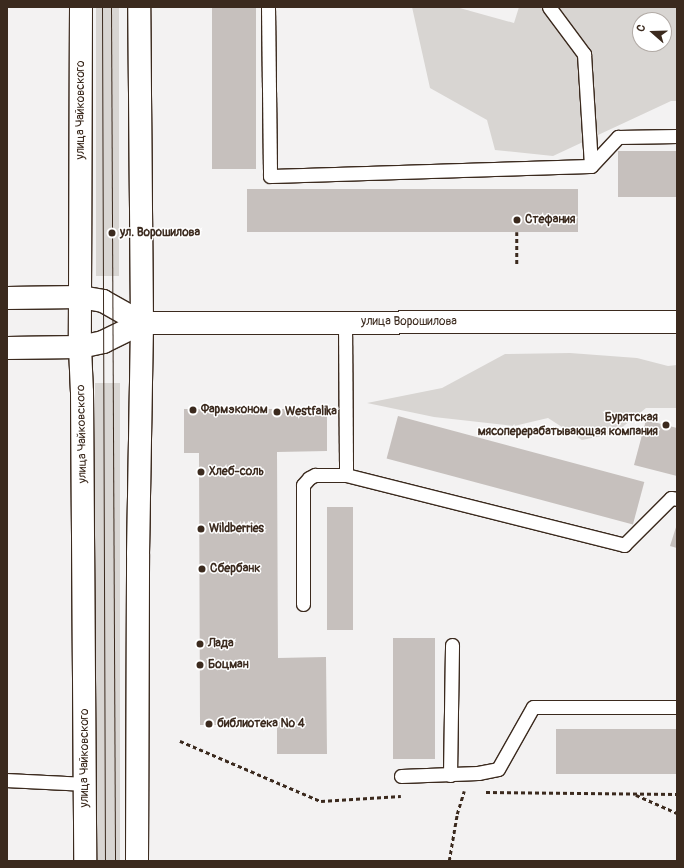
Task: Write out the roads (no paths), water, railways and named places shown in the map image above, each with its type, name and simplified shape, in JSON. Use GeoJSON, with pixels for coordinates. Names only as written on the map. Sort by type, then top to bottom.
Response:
{"type":"FeatureCollection","features":[{"type":"Feature","properties":{"kind":"main road","name":"улица Чайковского"},"geometry":{"type":"LineString","coordinates":[[81,7],[80,347],[82,392],[85,861]]}},
{"type":"Feature","properties":{"kind":"main road"},"geometry":{"type":"LineString","coordinates":[[137,861],[138,562],[142,323],[139,7]]}},
{"type":"Feature","properties":{"kind":"main road","name":"улица Ворошилова"},"geometry":{"type":"LineString","coordinates":[[7,298],[81,297],[103,301],[142,323]]}},
{"type":"Feature","properties":{"kind":"main road","name":"улица Ворошилова"},"geometry":{"type":"LineString","coordinates":[[7,348],[80,347],[103,342],[142,323],[677,322]]}},
{"type":"Feature","properties":{"kind":"lane"},"geometry":{"type":"LineString","coordinates":[[268,7],[270,176],[591,166],[618,137],[677,136]]}},
{"type":"Feature","properties":{"kind":"lane"},"geometry":{"type":"LineString","coordinates":[[549,7],[584,54],[591,166]]}},
{"type":"Feature","properties":{"kind":"lane"},"geometry":{"type":"LineString","coordinates":[[345,322],[346,475]]}},
{"type":"Feature","properties":{"kind":"lane"},"geometry":{"type":"LineString","coordinates":[[303,604],[303,486],[309,478],[315,475],[346,475],[624,545],[670,498],[677,499]]}},
{"type":"Feature","properties":{"kind":"lane"},"geometry":{"type":"LineString","coordinates":[[450,775],[452,645]]}},
{"type":"Feature","properties":{"kind":"lane"},"geometry":{"type":"LineString","coordinates":[[401,776],[478,773],[498,769],[533,707],[677,707]]}},
{"type":"Feature","properties":{"kind":"lane"},"geometry":{"type":"LineString","coordinates":[[7,780],[85,784]]}},
{"type":"Feature","properties":{"kind":"tram line"},"geometry":{"type":"LineString","coordinates":[[102,7],[105,861]]}},
{"type":"Feature","properties":{"kind":"tram line"},"geometry":{"type":"LineString","coordinates":[[111,7],[115,861]]}},
{"type":"Feature","properties":{"kind":"place","name":"Стефания"},"geometry":{"type":"Point","coordinates":[517,220]}},
{"type":"Feature","properties":{"kind":"place","name":"ул. Ворошилова"},"geometry":{"type":"Point","coordinates":[112,233]}},
{"type":"Feature","properties":{"kind":"place","name":"Фармэконом"},"geometry":{"type":"Point","coordinates":[193,410]}},
{"type":"Feature","properties":{"kind":"place","name":"Westfalika"},"geometry":{"type":"Point","coordinates":[277,412]}},
{"type":"Feature","properties":{"kind":"place","name":"Бурятская мясоперерабатывающая компания"},"geometry":{"type":"Point","coordinates":[666,425]}},
{"type":"Feature","properties":{"kind":"place","name":"Хлеб-соль"},"geometry":{"type":"Point","coordinates":[201,472]}},
{"type":"Feature","properties":{"kind":"place","name":"Wildberries"},"geometry":{"type":"Point","coordinates":[201,529]}},
{"type":"Feature","properties":{"kind":"place","name":"Сбербанк"},"geometry":{"type":"Point","coordinates":[202,569]}},
{"type":"Feature","properties":{"kind":"place","name":"Лада"},"geometry":{"type":"Point","coordinates":[200,644]}},
{"type":"Feature","properties":{"kind":"place","name":"Боцман"},"geometry":{"type":"Point","coordinates":[200,665]}},
{"type":"Feature","properties":{"kind":"place","name":"библиотека № 4"},"geometry":{"type":"Point","coordinates":[209,724]}}]}
